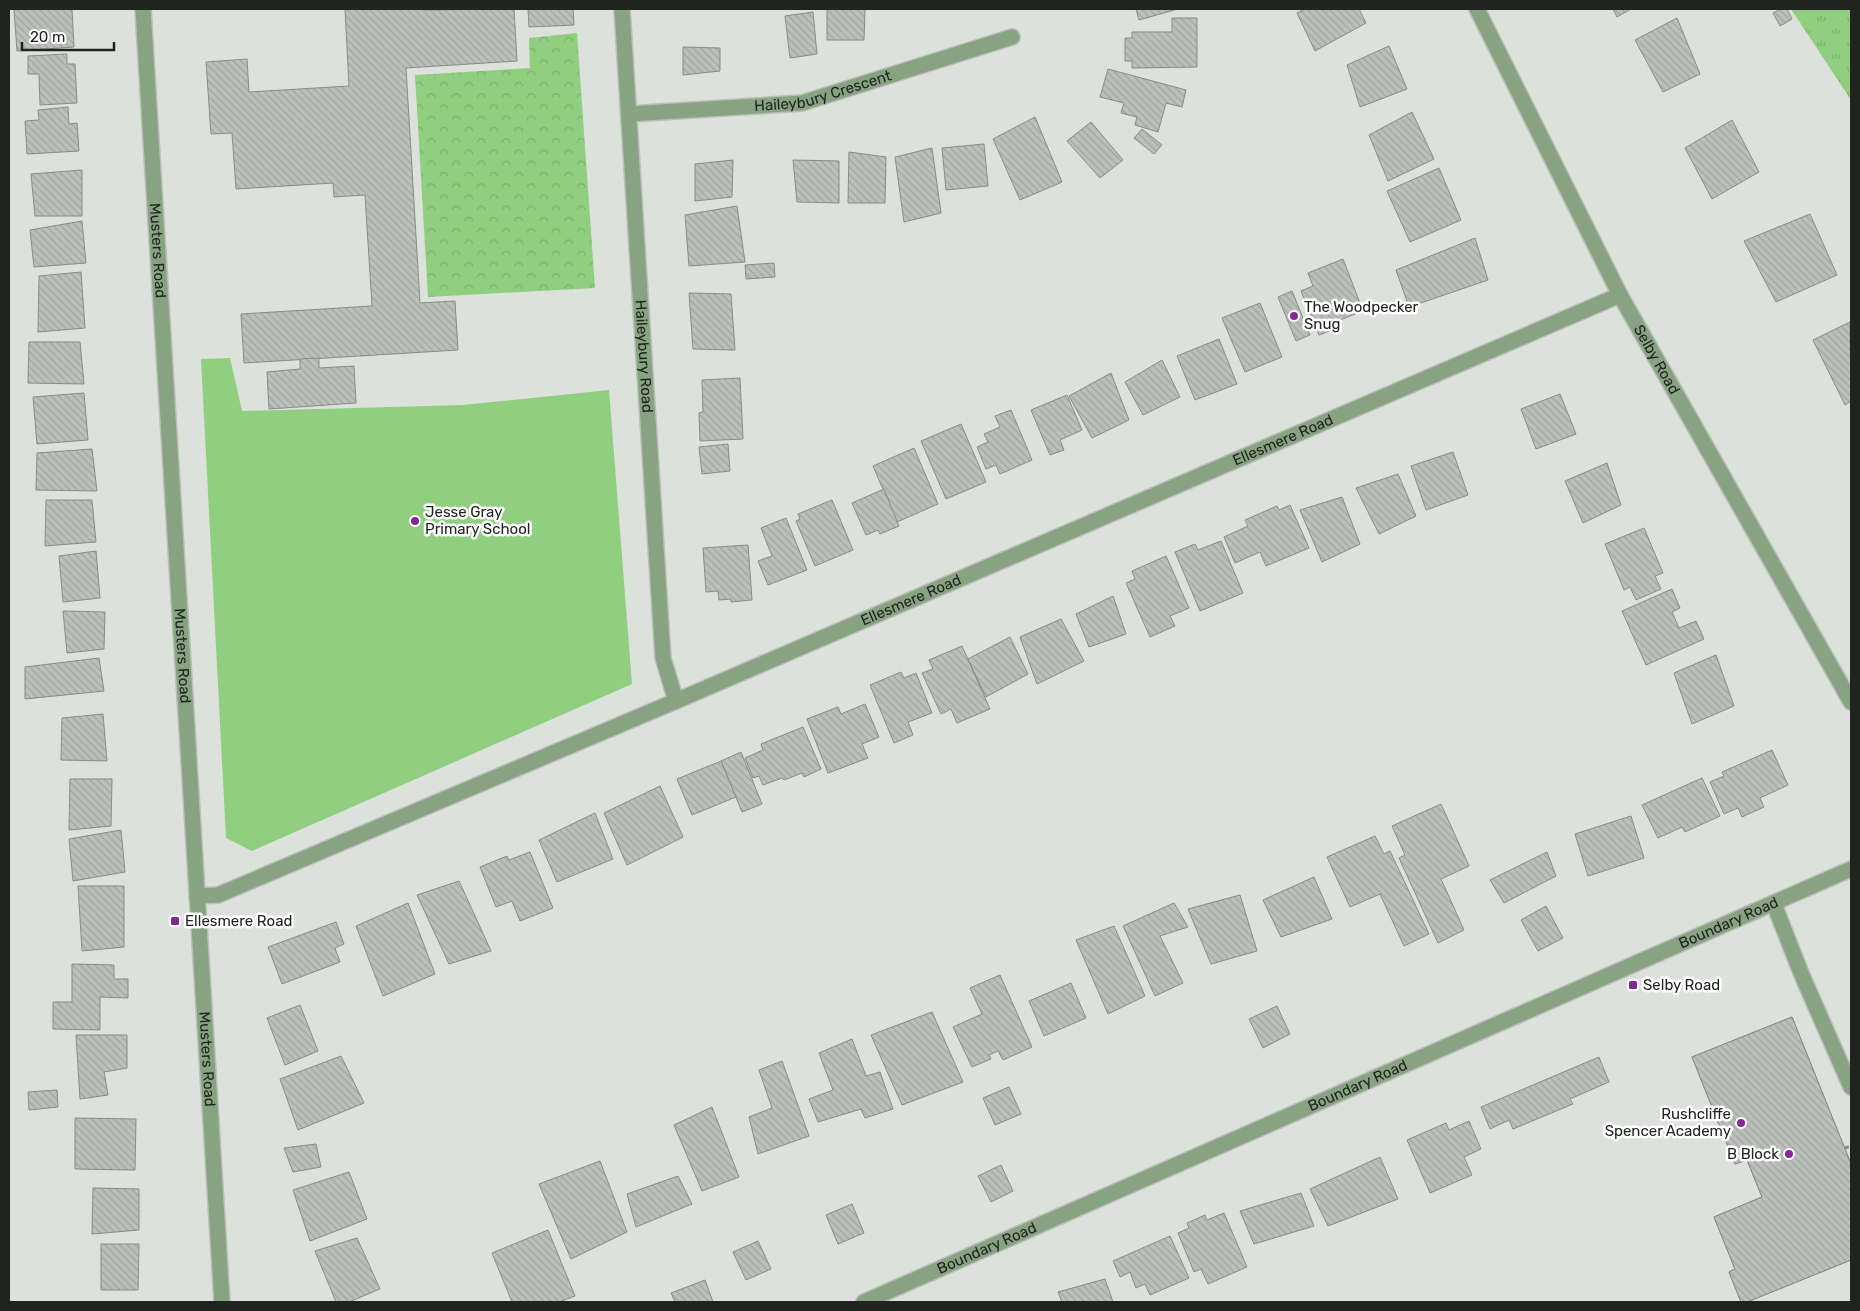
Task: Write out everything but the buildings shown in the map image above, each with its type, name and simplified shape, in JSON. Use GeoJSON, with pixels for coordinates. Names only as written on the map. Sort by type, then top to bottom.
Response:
{"type":"FeatureCollection","features":[{"type":"Feature","properties":{"kind":"street","name":"Musters Road"},"geometry":{"type":"LineString","coordinates":[[143,9],[222,1302]]}},
{"type":"Feature","properties":{"kind":"street","name":"Haileybury Road"},"geometry":{"type":"LineString","coordinates":[[622,9],[663,658],[676,701]]}},
{"type":"Feature","properties":{"kind":"street","name":"Selby Road"},"geometry":{"type":"LineString","coordinates":[[1477,9],[1620,294],[1851,702]]}},
{"type":"Feature","properties":{"kind":"street","name":"Haileybury Crescent"},"geometry":{"type":"LineString","coordinates":[[629,114],[802,103],[1012,37]]}},
{"type":"Feature","properties":{"kind":"street","name":"Ellesmere Road"},"geometry":{"type":"LineString","coordinates":[[197,896],[218,895],[676,701],[1620,294]]}},
{"type":"Feature","properties":{"kind":"street","name":"Boundary Road"},"geometry":{"type":"LineString","coordinates":[[864,1302],[1851,869]]}},
{"type":"Feature","properties":{"kind":"street"},"geometry":{"type":"LineString","coordinates":[[1774,904],[1800,973],[1851,1086]]}},
{"type":"Feature","properties":{"kind":"path"},"geometry":{"type":"LineString","coordinates":[[1845,1148],[1851,1146]]}},
{"type":"Feature","properties":{"kind":"green space"},"geometry":{"type":"Polygon","coordinates":[[[1791,9],[1851,9],[1851,100],[1791,9]]]}},
{"type":"Feature","properties":{"kind":"green space"},"geometry":{"type":"Polygon","coordinates":[[[577,33],[595,288],[428,297],[415,75],[530,68],[529,38],[577,33]]]}},
{"type":"Feature","properties":{"kind":"green space"},"geometry":{"type":"Polygon","coordinates":[[[230,358],[242,411],[463,405],[609,390],[632,684],[252,851],[226,838],[201,359],[230,358]]]}},
{"type":"Feature","properties":{"kind":"place","name":"The Woodpecker Snug"},"geometry":{"type":"Point","coordinates":[1294,316]}},
{"type":"Feature","properties":{"kind":"place","name":"Jesse Gray Primary School"},"geometry":{"type":"Point","coordinates":[415,521]}},
{"type":"Feature","properties":{"kind":"place","name":"Ellesmere Road"},"geometry":{"type":"Point","coordinates":[175,921]}},
{"type":"Feature","properties":{"kind":"place","name":"Selby Road"},"geometry":{"type":"Point","coordinates":[1633,985]}},
{"type":"Feature","properties":{"kind":"place","name":"Rushcliffe Spencer Academy"},"geometry":{"type":"Point","coordinates":[1741,1123]}},
{"type":"Feature","properties":{"kind":"place","name":"B Block"},"geometry":{"type":"Point","coordinates":[1789,1154]}}]}
